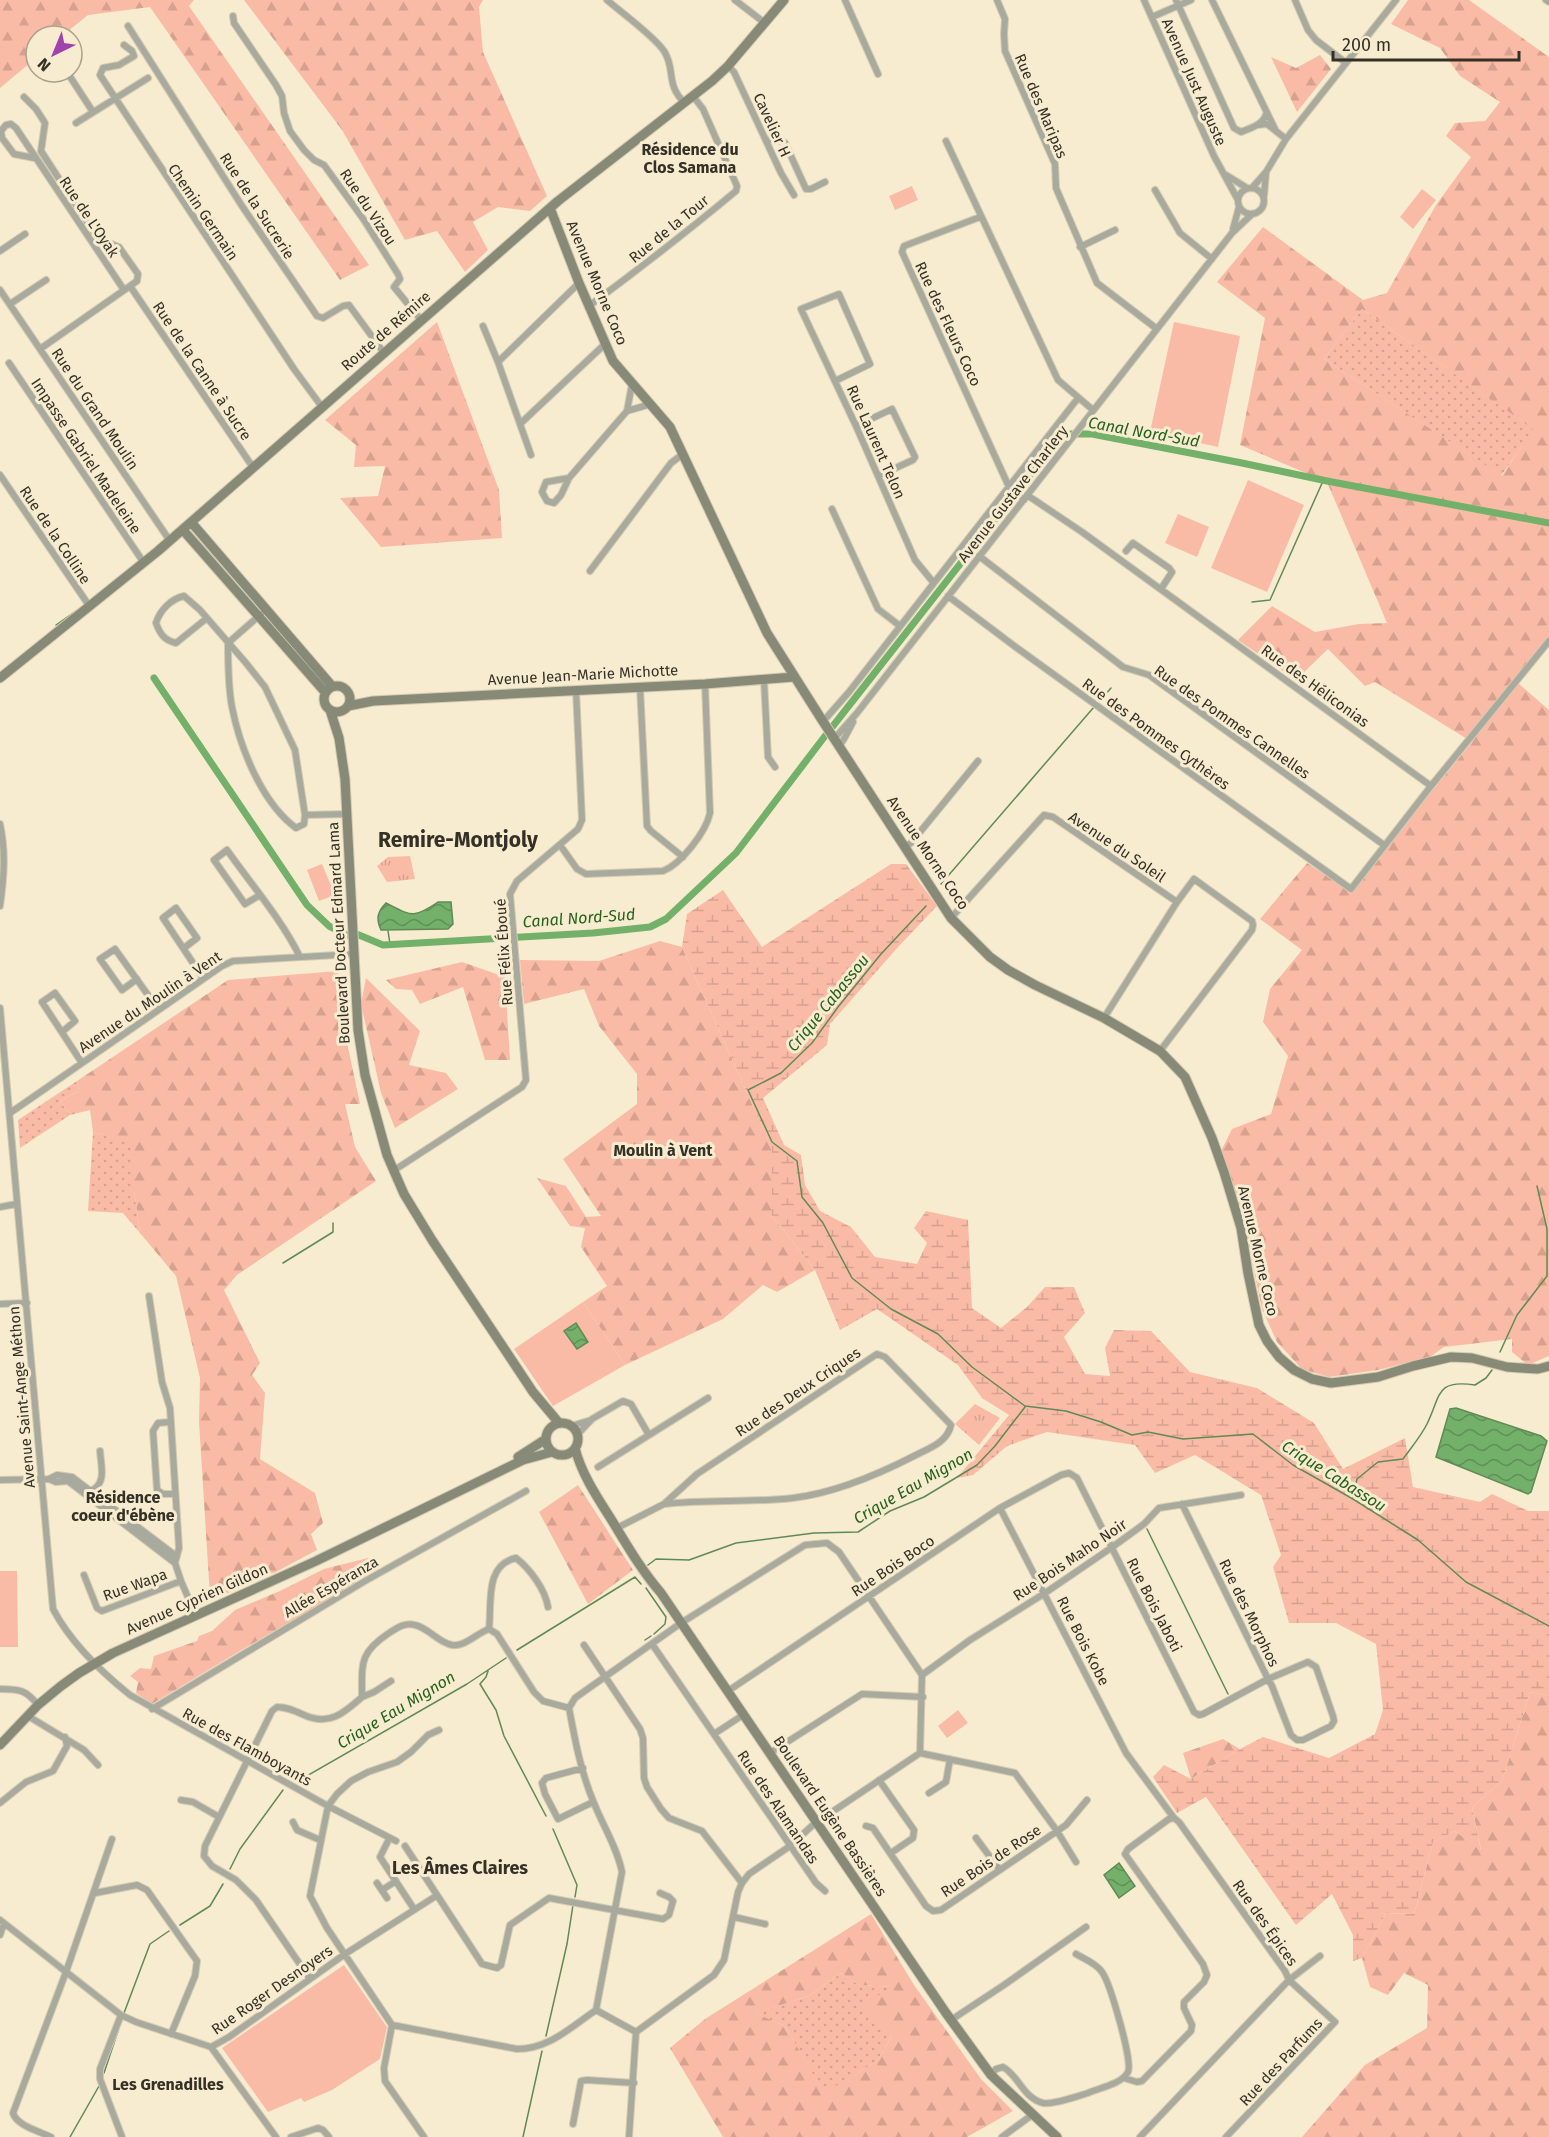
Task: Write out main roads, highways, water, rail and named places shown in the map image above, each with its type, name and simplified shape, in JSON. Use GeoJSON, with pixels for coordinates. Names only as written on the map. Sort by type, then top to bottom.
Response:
{"type":"FeatureCollection","features":[{"type":"Feature","properties":{"kind":"water"},"geometry":{"type":"Polygon","coordinates":[[[438,902],[451,902],[453,924],[448,929],[381,930],[378,916],[386,903],[412,914],[423,911],[438,902]]]}},
{"type":"Feature","properties":{"kind":"water"},"geometry":{"type":"Polygon","coordinates":[[[576,1323],[588,1342],[577,1349],[564,1331],[576,1323]]]}},
{"type":"Feature","properties":{"kind":"water"},"geometry":{"type":"Polygon","coordinates":[[[1456,1408],[1541,1436],[1547,1441],[1531,1492],[1528,1494],[1436,1457],[1450,1409],[1456,1408]]]}},
{"type":"Feature","properties":{"kind":"water"},"geometry":{"type":"Polygon","coordinates":[[[1119,1863],[1135,1886],[1119,1898],[1104,1875],[1119,1863]]]}},
{"type":"Feature","properties":{"kind":"waterway","name":"Canal Nord-Sud"},"geometry":{"type":"LineString","coordinates":[[833,726],[1037,466],[1059,439],[1068,434],[1092,434],[1549,523]]}},
{"type":"Feature","properties":{"kind":"waterway"},"geometry":{"type":"LineString","coordinates":[[1252,602],[1270,600],[1323,481]]}},
{"type":"Feature","properties":{"kind":"waterway"},"geometry":{"type":"LineString","coordinates":[[56,625],[76,611]]}},
{"type":"Feature","properties":{"kind":"waterway","name":"Canal Nord-Sud"},"geometry":{"type":"LineString","coordinates":[[154,678],[307,905],[329,926],[347,935]]}},
{"type":"Feature","properties":{"kind":"waterway"},"geometry":{"type":"LineString","coordinates":[[1098,703],[1111,688]]}},
{"type":"Feature","properties":{"kind":"waterway"},"geometry":{"type":"LineString","coordinates":[[941,884],[1094,707]]}},
{"type":"Feature","properties":{"kind":"waterway","name":"Canal Nord-Sud"},"geometry":{"type":"LineString","coordinates":[[359,935],[383,945],[593,933],[650,927],[666,919],[736,853],[825,736]]}},
{"type":"Feature","properties":{"kind":"waterway","name":"Crique Cabassou"},"geometry":{"type":"LineString","coordinates":[[926,906],[881,954],[812,1043],[781,1073],[748,1090],[772,1142],[797,1161],[802,1197],[823,1223],[852,1278],[891,1309],[938,1334],[972,1367],[1025,1406],[1066,1411],[1132,1435],[1148,1432],[1183,1439],[1253,1434],[1293,1465],[1418,1540],[1466,1582],[1549,1626]]}},
{"type":"Feature","properties":{"kind":"waterway"},"geometry":{"type":"LineString","coordinates":[[388,931],[390,944]]}},
{"type":"Feature","properties":{"kind":"waterway"},"geometry":{"type":"LineString","coordinates":[[1500,1352],[1517,1315],[1547,1276],[1547,1229],[1537,1186]]}},
{"type":"Feature","properties":{"kind":"waterway"},"geometry":{"type":"LineString","coordinates":[[283,1263],[333,1232],[333,1223]]}},
{"type":"Feature","properties":{"kind":"waterway"},"geometry":{"type":"LineString","coordinates":[[1353,1498],[1357,1479],[1378,1462],[1403,1459],[1425,1428],[1441,1392],[1446,1387],[1462,1384],[1475,1385],[1486,1378],[1492,1370]]}},
{"type":"Feature","properties":{"kind":"waterway","name":"Crique Eau Mignon"},"geometry":{"type":"LineString","coordinates":[[648,1565],[656,1559],[689,1560],[736,1543],[814,1533],[858,1532],[890,1511],[924,1497],[977,1465],[1025,1407]]}},
{"type":"Feature","properties":{"kind":"waterway"},"geometry":{"type":"LineString","coordinates":[[1147,1529],[1228,1694]]}},
{"type":"Feature","properties":{"kind":"waterway","name":"Crique Eau Mignon"},"geometry":{"type":"LineString","coordinates":[[517,1650],[635,1577],[641,1584]]}},
{"type":"Feature","properties":{"kind":"waterway"},"geometry":{"type":"LineString","coordinates":[[646,1588],[666,1617],[665,1624],[654,1634]]}},
{"type":"Feature","properties":{"kind":"waterway"},"geometry":{"type":"LineString","coordinates":[[645,1640],[651,1636]]}},
{"type":"Feature","properties":{"kind":"waterway","name":"Crique Eau Mignon"},"geometry":{"type":"LineString","coordinates":[[298,1781],[467,1684],[506,1658]]}},
{"type":"Feature","properties":{"kind":"waterway"},"geometry":{"type":"LineString","coordinates":[[488,1671],[480,1684],[496,1710],[504,1736],[546,1816]]}},
{"type":"Feature","properties":{"kind":"waterway","name":"Crique Eau Mignon"},"geometry":{"type":"LineString","coordinates":[[230,1869],[240,1849],[283,1790]]}},
{"type":"Feature","properties":{"kind":"waterway"},"geometry":{"type":"LineString","coordinates":[[553,1829],[577,1885],[575,1897]]}},
{"type":"Feature","properties":{"kind":"waterway","name":"Crique Eau Mignon"},"geometry":{"type":"LineString","coordinates":[[180,1925],[210,1906],[223,1884]]}},
{"type":"Feature","properties":{"kind":"waterway"},"geometry":{"type":"LineString","coordinates":[[546,2036],[567,1944],[573,1905]]}},
{"type":"Feature","properties":{"kind":"waterway","name":"Crique Eau Mignon"},"geometry":{"type":"LineString","coordinates":[[124,2013],[150,1944],[169,1931]]}},
{"type":"Feature","properties":{"kind":"waterway","name":"Crique Eau Mignon"},"geometry":{"type":"LineString","coordinates":[[104,2073],[118,2031]]}},
{"type":"Feature","properties":{"kind":"waterway"},"geometry":{"type":"LineString","coordinates":[[523,2137],[542,2051]]}},
{"type":"Feature","properties":{"kind":"waterway","name":"Crique Eau Mignon"},"geometry":{"type":"LineString","coordinates":[[70,2137],[99,2086]]}},
{"type":"Feature","properties":{"kind":"district","name":"Résidence du Clos Samana"},"geometry":{"type":"Point","coordinates":[690,158]}},
{"type":"Feature","properties":{"kind":"district","name":"Remire-Montjoly"},"geometry":{"type":"Point","coordinates":[458,840]}},
{"type":"Feature","properties":{"kind":"district","name":"Moulin à Vent"},"geometry":{"type":"Point","coordinates":[663,1150]}},
{"type":"Feature","properties":{"kind":"district","name":"Résidence coeur d'ébène"},"geometry":{"type":"Point","coordinates":[123,1506]}},
{"type":"Feature","properties":{"kind":"district","name":"Les Âmes Claires"},"geometry":{"type":"Point","coordinates":[460,1868]}},
{"type":"Feature","properties":{"kind":"district","name":"Les Grenadilles"},"geometry":{"type":"Point","coordinates":[168,2084]}}]}
